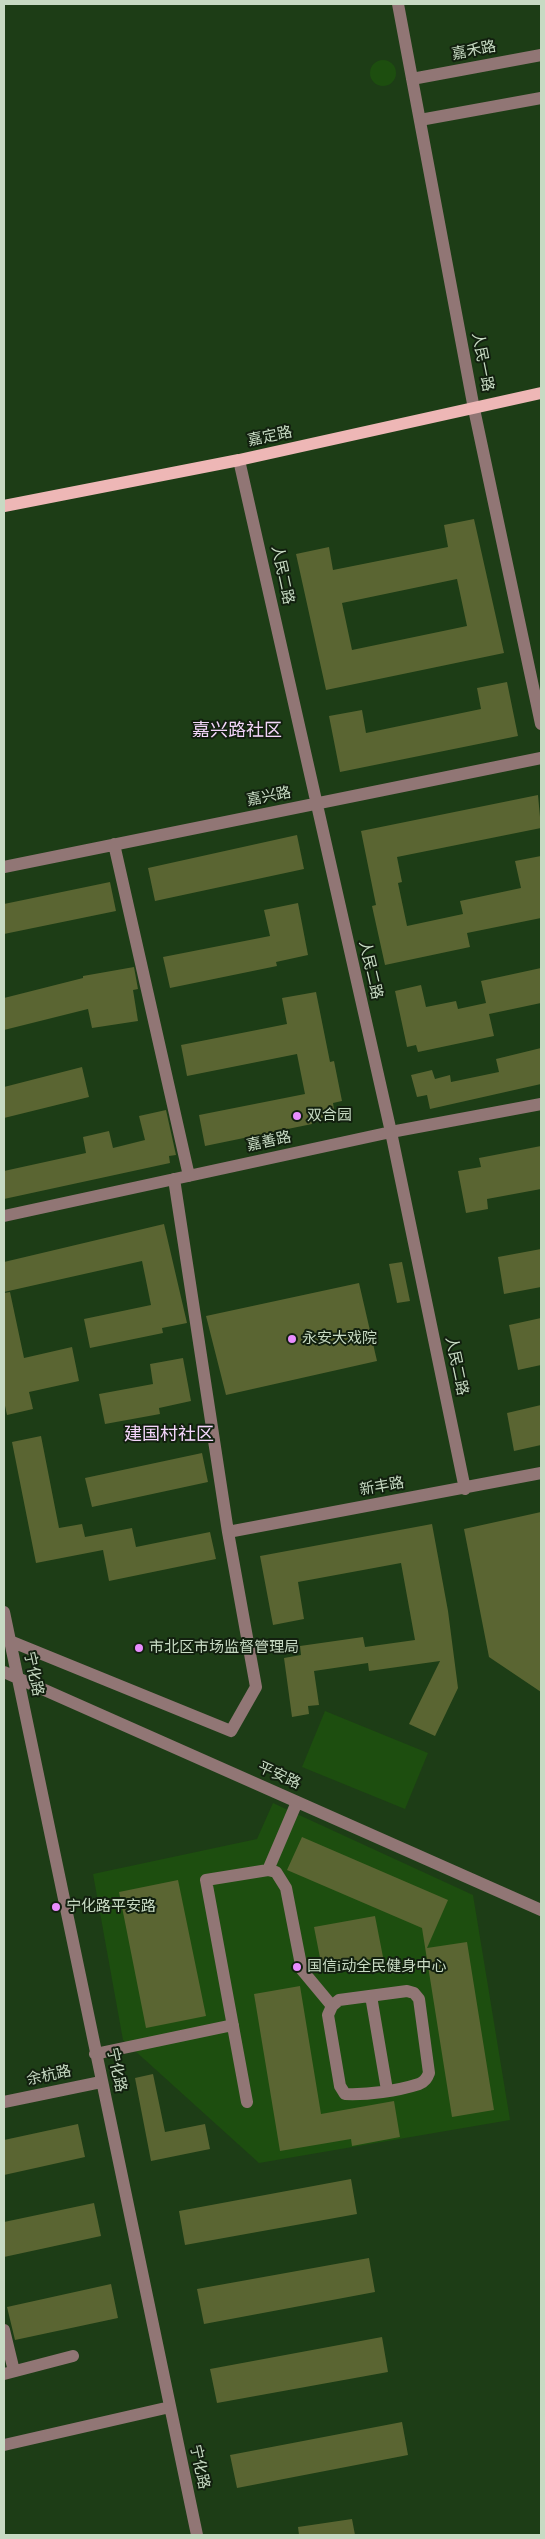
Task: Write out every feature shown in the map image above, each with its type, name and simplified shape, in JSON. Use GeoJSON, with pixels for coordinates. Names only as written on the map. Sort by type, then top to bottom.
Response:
{"type":"FeatureCollection","features":[{"type":"Feature","properties":{"kind":"main road","name":"嘉定路"},"geometry":{"type":"LineString","coordinates":[[4,506],[239,460],[541,393]]}},
{"type":"Feature","properties":{"kind":"street","name":"人民一路"},"geometry":{"type":"LineString","coordinates":[[398,4],[474,409],[541,724]]}},
{"type":"Feature","properties":{"kind":"street","name":"嘉禾路"},"geometry":{"type":"LineString","coordinates":[[412,79],[541,55]]}},
{"type":"Feature","properties":{"kind":"street"},"geometry":{"type":"LineString","coordinates":[[420,120],[541,98]]}},
{"type":"Feature","properties":{"kind":"street","name":"人民二路"},"geometry":{"type":"LineString","coordinates":[[239,460],[391,1132],[466,1489]]}},
{"type":"Feature","properties":{"kind":"street","name":"嘉兴路"},"geometry":{"type":"LineString","coordinates":[[4,867],[541,758]]}},
{"type":"Feature","properties":{"kind":"street"},"geometry":{"type":"LineString","coordinates":[[114,844],[189,1176]]}},
{"type":"Feature","properties":{"kind":"street","name":"嘉善路"},"geometry":{"type":"LineString","coordinates":[[4,1216],[391,1132],[541,1104]]}},
{"type":"Feature","properties":{"kind":"street"},"geometry":{"type":"LineString","coordinates":[[10,1641],[231,1731],[256,1687],[228,1532],[174,1179]]}},
{"type":"Feature","properties":{"kind":"street","name":"新丰路"},"geometry":{"type":"LineString","coordinates":[[228,1532],[466,1489],[541,1473]]}},
{"type":"Feature","properties":{"kind":"street","name":"宁化路"},"geometry":{"type":"LineString","coordinates":[[4,1612],[197,2535]]}},
{"type":"Feature","properties":{"kind":"street","name":"平安路"},"geometry":{"type":"LineString","coordinates":[[4,1672],[541,1910]]}},
{"type":"Feature","properties":{"kind":"street"},"geometry":{"type":"LineString","coordinates":[[268,1870],[297,1802]]}},
{"type":"Feature","properties":{"kind":"street"},"geometry":{"type":"LineString","coordinates":[[247,2102],[206,1880],[268,1870],[276,1872],[286,1888],[302,1970],[332,2006]]}},
{"type":"Feature","properties":{"kind":"street"},"geometry":{"type":"LineString","coordinates":[[407,1991],[414,1993],[419,1999],[429,2073],[426,2080],[420,2084],[360,2095],[345,2094],[340,2086],[328,2015],[332,2006],[339,2000],[371,1996],[407,1991]]}},
{"type":"Feature","properties":{"kind":"street"},"geometry":{"type":"LineString","coordinates":[[371,1996],[387,2090]]}},
{"type":"Feature","properties":{"kind":"street"},"geometry":{"type":"LineString","coordinates":[[95,2054],[233,2025]]}},
{"type":"Feature","properties":{"kind":"street","name":"余杭路"},"geometry":{"type":"LineString","coordinates":[[4,2102],[102,2082]]}},
{"type":"Feature","properties":{"kind":"street"},"geometry":{"type":"LineString","coordinates":[[4,2330],[9,2372],[73,2356]]}},
{"type":"Feature","properties":{"kind":"street"},"geometry":{"type":"LineString","coordinates":[[4,2445],[170,2407]]}},
{"type":"Feature","properties":{"kind":"green space"},"geometry":{"type":"Polygon","coordinates":[[[383,60],[392,64],[396,73],[392,82],[383,86],[374,82],[370,73],[374,64],[383,60]]]}},
{"type":"Feature","properties":{"kind":"green space"},"geometry":{"type":"Polygon","coordinates":[[[325,1711],[428,1753],[405,1809],[302,1767],[325,1711]]]}},
{"type":"Feature","properties":{"kind":"green space","name":"国信i动全民健身中心"},"geometry":{"type":"Polygon","coordinates":[[[273,1803],[473,1895],[510,2120],[259,2163],[123,2040],[93,1874],[257,1839],[273,1803]]]}},
{"type":"Feature","properties":{"kind":"building"},"geometry":{"type":"Polygon","coordinates":[[[474,519],[504,653],[326,690],[296,554],[329,547],[333,570],[448,547],[444,525],[474,519]],[[457,579],[342,603],[352,650],[467,626],[457,579]]]}},
{"type":"Feature","properties":{"kind":"building"},"geometry":{"type":"Polygon","coordinates":[[[507,682],[518,736],[340,772],[329,716],[362,710],[366,733],[481,709],[477,688],[507,682]]]}},
{"type":"Feature","properties":{"kind":"building"},"geometry":{"type":"Polygon","coordinates":[[[538,795],[541,828],[397,857],[402,882],[398,883],[407,926],[463,914],[460,901],[521,888],[515,861],[541,856],[541,918],[467,933],[470,947],[385,965],[372,906],[376,905],[361,831],[538,795]]]}},
{"type":"Feature","properties":{"kind":"building"},"geometry":{"type":"Polygon","coordinates":[[[297,835],[304,869],[155,901],[148,868],[297,835]]]}},
{"type":"Feature","properties":{"kind":"building"},"geometry":{"type":"Polygon","coordinates":[[[110,882],[116,911],[4,934],[4,904],[110,882]]]}},
{"type":"Feature","properties":{"kind":"building"},"geometry":{"type":"Polygon","coordinates":[[[298,903],[308,955],[276,962],[277,966],[170,988],[163,957],[270,936],[264,910],[298,903]]]}},
{"type":"Feature","properties":{"kind":"building"},"geometry":{"type":"Polygon","coordinates":[[[134,967],[138,989],[133,990],[138,1021],[92,1028],[88,1009],[4,1030],[4,998],[83,978],[83,976],[134,967]]]}},
{"type":"Feature","properties":{"kind":"building"},"geometry":{"type":"Polygon","coordinates":[[[541,968],[541,1003],[489,1014],[494,1036],[418,1052],[416,1045],[407,1047],[395,991],[421,985],[426,1007],[456,1001],[458,1009],[486,1003],[481,981],[541,968]]]}},
{"type":"Feature","properties":{"kind":"building"},"geometry":{"type":"Polygon","coordinates":[[[316,992],[330,1062],[334,1061],[342,1101],[333,1103],[335,1115],[311,1120],[312,1124],[205,1146],[199,1115],[305,1094],[297,1054],[187,1076],[181,1045],[287,1024],[282,998],[316,992]]]}},
{"type":"Feature","properties":{"kind":"building"},"geometry":{"type":"Polygon","coordinates":[[[541,1048],[541,1084],[430,1109],[427,1095],[417,1097],[411,1075],[432,1070],[435,1079],[450,1075],[451,1082],[499,1072],[496,1059],[541,1048]]]}},
{"type":"Feature","properties":{"kind":"building"},"geometry":{"type":"Polygon","coordinates":[[[82,1067],[89,1097],[4,1118],[4,1087],[82,1067]]]}},
{"type":"Feature","properties":{"kind":"building"},"geometry":{"type":"Polygon","coordinates":[[[166,1110],[176,1155],[169,1156],[170,1163],[4,1199],[4,1171],[86,1153],[83,1137],[109,1131],[113,1148],[145,1140],[139,1116],[166,1110]]]}},
{"type":"Feature","properties":{"kind":"building"},"geometry":{"type":"Polygon","coordinates":[[[541,1146],[541,1189],[487,1199],[488,1209],[466,1213],[458,1171],[481,1167],[479,1158],[541,1146]]]}},
{"type":"Feature","properties":{"kind":"building"},"geometry":{"type":"Polygon","coordinates":[[[164,1224],[187,1323],[162,1328],[163,1333],[90,1348],[84,1319],[151,1305],[142,1261],[4,1292],[4,1262],[164,1224]]]}},
{"type":"Feature","properties":{"kind":"building"},"geometry":{"type":"Polygon","coordinates":[[[541,1249],[541,1287],[504,1294],[498,1257],[541,1249]]]}},
{"type":"Feature","properties":{"kind":"building"},"geometry":{"type":"Polygon","coordinates":[[[402,1262],[410,1301],[397,1303],[389,1264],[402,1262]]]}},
{"type":"Feature","properties":{"kind":"building","name":"永安大戏院"},"geometry":{"type":"Polygon","coordinates":[[[359,1283],[377,1361],[226,1395],[206,1316],[359,1283]]]}},
{"type":"Feature","properties":{"kind":"building"},"geometry":{"type":"Polygon","coordinates":[[[10,1292],[24,1358],[72,1347],[79,1381],[29,1392],[33,1409],[7,1415],[4,1401],[4,1293],[10,1292]]]}},
{"type":"Feature","properties":{"kind":"building"},"geometry":{"type":"Polygon","coordinates":[[[541,1318],[541,1365],[518,1370],[509,1325],[541,1318]]]}},
{"type":"Feature","properties":{"kind":"building"},"geometry":{"type":"Polygon","coordinates":[[[183,1358],[191,1401],[159,1408],[160,1414],[105,1424],[99,1394],[153,1384],[150,1364],[183,1358]]]}},
{"type":"Feature","properties":{"kind":"building"},"geometry":{"type":"Polygon","coordinates":[[[541,1405],[541,1445],[514,1451],[507,1413],[541,1405]]]}},
{"type":"Feature","properties":{"kind":"building"},"geometry":{"type":"Polygon","coordinates":[[[41,1436],[59,1528],[82,1524],[85,1537],[132,1528],[136,1547],[210,1532],[216,1559],[109,1581],[103,1550],[36,1563],[12,1442],[41,1436]]]}},
{"type":"Feature","properties":{"kind":"building"},"geometry":{"type":"Polygon","coordinates":[[[202,1453],[208,1482],[92,1507],[85,1478],[202,1453]]]}},
{"type":"Feature","properties":{"kind":"building"},"geometry":{"type":"Polygon","coordinates":[[[541,1512],[541,1692],[489,1657],[464,1529],[541,1512]]]}},
{"type":"Feature","properties":{"kind":"building"},"geometry":{"type":"Polygon","coordinates":[[[432,1524],[448,1611],[458,1688],[435,1736],[409,1724],[440,1661],[369,1671],[368,1663],[314,1671],[319,1705],[308,1706],[309,1714],[292,1717],[284,1658],[301,1655],[300,1646],[363,1637],[365,1647],[415,1640],[401,1563],[298,1582],[304,1619],[273,1625],[260,1556],[432,1524]]]}},
{"type":"Feature","properties":{"kind":"building"},"geometry":{"type":"Polygon","coordinates":[[[302,1837],[448,1900],[427,1948],[467,1942],[494,2110],[452,2117],[422,1928],[287,1870],[302,1837]]]}},
{"type":"Feature","properties":{"kind":"building"},"geometry":{"type":"Polygon","coordinates":[[[178,1880],[206,2016],[146,2028],[119,1892],[178,1880]]]}},
{"type":"Feature","properties":{"kind":"building"},"geometry":{"type":"Polygon","coordinates":[[[375,1916],[383,1957],[322,1968],[314,1927],[375,1916]]]}},
{"type":"Feature","properties":{"kind":"building"},"geometry":{"type":"Polygon","coordinates":[[[300,1986],[321,2114],[394,2101],[400,2137],[352,2146],[351,2139],[280,2151],[254,1994],[300,1986]]]}},
{"type":"Feature","properties":{"kind":"building"},"geometry":{"type":"Polygon","coordinates":[[[153,2074],[165,2132],[205,2124],[210,2149],[151,2161],[135,2078],[153,2074]]]}},
{"type":"Feature","properties":{"kind":"building"},"geometry":{"type":"Polygon","coordinates":[[[78,2124],[85,2157],[4,2175],[4,2140],[78,2124]]]}},
{"type":"Feature","properties":{"kind":"building"},"geometry":{"type":"Polygon","coordinates":[[[351,2179],[357,2214],[185,2245],[179,2211],[351,2179]]]}},
{"type":"Feature","properties":{"kind":"building"},"geometry":{"type":"Polygon","coordinates":[[[94,2203],[101,2236],[4,2257],[4,2222],[94,2203]]]}},
{"type":"Feature","properties":{"kind":"building"},"geometry":{"type":"Polygon","coordinates":[[[369,2258],[375,2292],[204,2324],[197,2289],[369,2258]]]}},
{"type":"Feature","properties":{"kind":"building"},"geometry":{"type":"Polygon","coordinates":[[[111,2284],[118,2318],[15,2340],[7,2307],[111,2284]]]}},
{"type":"Feature","properties":{"kind":"building"},"geometry":{"type":"Polygon","coordinates":[[[382,2337],[388,2372],[217,2403],[210,2369],[382,2337]]]}},
{"type":"Feature","properties":{"kind":"building"},"geometry":{"type":"Polygon","coordinates":[[[402,2422],[408,2455],[237,2488],[230,2455],[402,2422]]]}},
{"type":"Feature","properties":{"kind":"building"},"geometry":{"type":"Polygon","coordinates":[[[352,2519],[355,2535],[299,2535],[298,2527],[352,2519]]]}},
{"type":"Feature","properties":{"kind":"place","name":"双合园"},"geometry":{"type":"Point","coordinates":[297,1116]}},
{"type":"Feature","properties":{"kind":"place","name":"永安大戏院"},"geometry":{"type":"Point","coordinates":[292,1339]}},
{"type":"Feature","properties":{"kind":"place","name":"市北区市场监督管理局"},"geometry":{"type":"Point","coordinates":[139,1648]}},
{"type":"Feature","properties":{"kind":"place","name":"宁化路平安路"},"geometry":{"type":"Point","coordinates":[56,1907]}},
{"type":"Feature","properties":{"kind":"place","name":"国信i动全民健身中心"},"geometry":{"type":"Point","coordinates":[297,1967]}},
{"type":"Feature","properties":{"kind":"district","name":"嘉兴路社区"},"geometry":{"type":"Point","coordinates":[237,731]}},
{"type":"Feature","properties":{"kind":"district","name":"建国村社区"},"geometry":{"type":"Point","coordinates":[169,1435]}}]}
